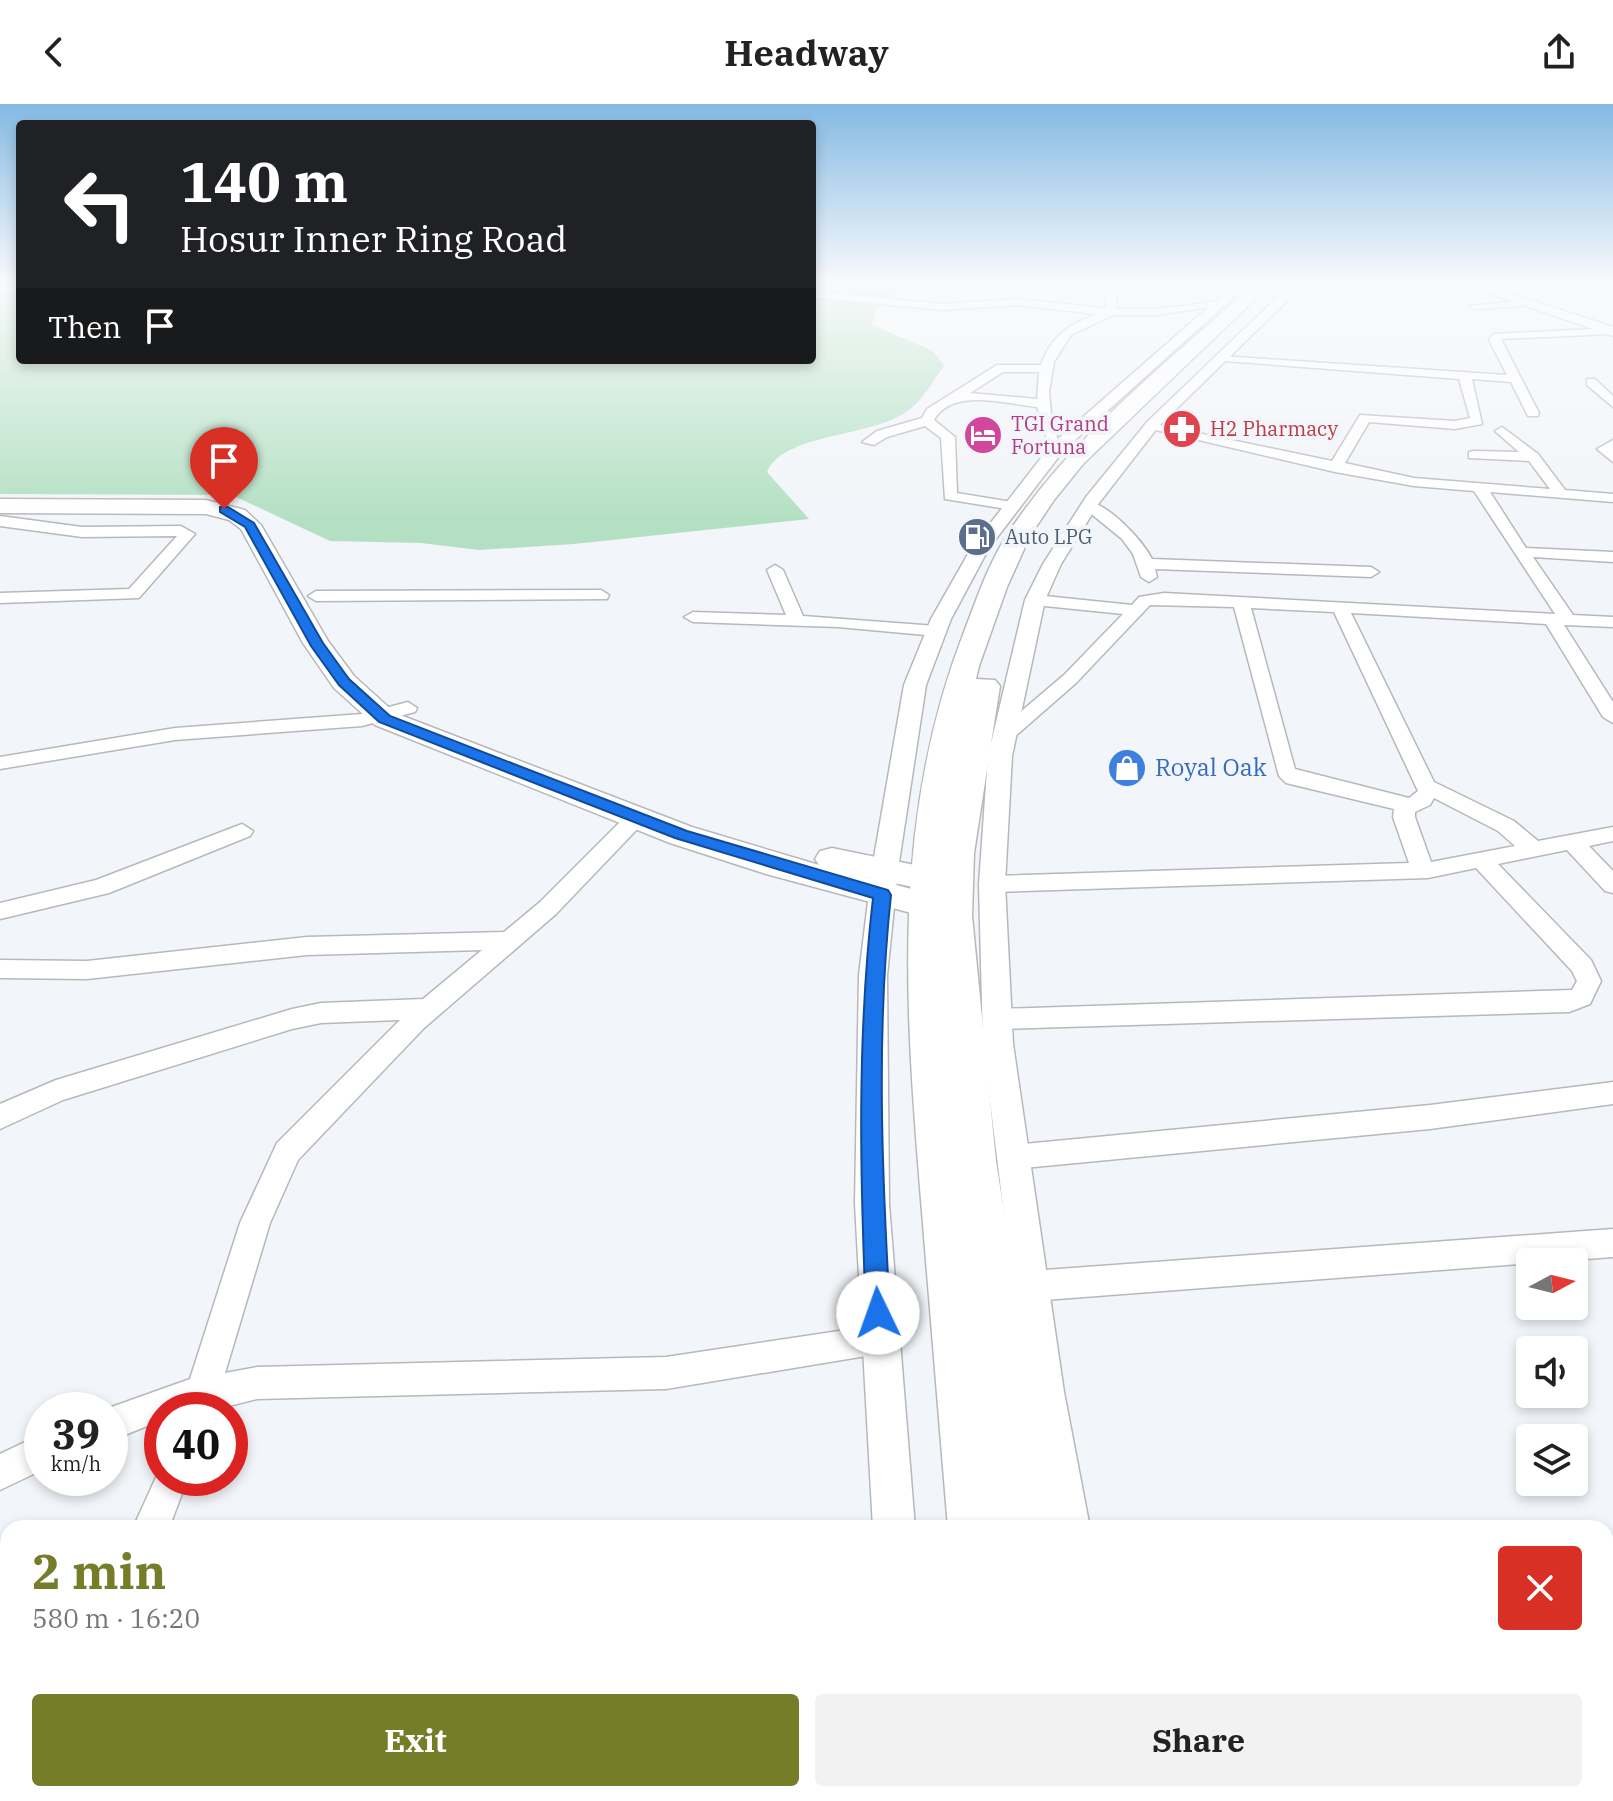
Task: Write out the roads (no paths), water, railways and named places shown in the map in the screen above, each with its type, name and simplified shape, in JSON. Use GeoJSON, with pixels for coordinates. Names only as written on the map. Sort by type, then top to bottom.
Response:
{"type":"FeatureCollection","features":[{"type":"Feature","properties":{"kind":"highway"},"geometry":{"type":"LineString","coordinates":[[975,1520],[928,1039],[905,887],[965,666],[994,587],[1018,536],[1075,459],[1178,363]]}},
{"type":"Feature","properties":{"kind":"highway"},"geometry":{"type":"LineString","coordinates":[[1025,1520],[974,1161],[954,916],[957,853],[975,732],[1013,588],[1030,554],[1079,477],[1198,363]]}},
{"type":"Feature","properties":{"kind":"main road"},"geometry":{"type":"LineString","coordinates":[[0,496],[240,503],[270,522],[316,596],[351,662],[396,713],[694,821],[905,887]]}},
{"type":"Feature","properties":{"kind":"main road"},"geometry":{"type":"LineString","coordinates":[[0,506],[206,507],[237,515],[250,525],[316,643],[344,682],[396,713],[637,817],[778,866],[905,887]]}},
{"type":"Feature","properties":{"kind":"street"},"geometry":{"type":"LineString","coordinates":[[1050,363],[1044,423],[1057,448]]}},
{"type":"Feature","properties":{"kind":"street"},"geometry":{"type":"LineString","coordinates":[[893,1520],[872,1204],[873,990],[905,887],[915,685],[936,631],[981,547],[1057,448],[1154,363]]}},
{"type":"Feature","properties":{"kind":"street"},"geometry":{"type":"LineString","coordinates":[[1068,1520],[1013,1157],[998,1019],[992,884],[1004,736],[1035,600],[1052,564],[1089,505],[1150,427],[1219,363]]}},
{"type":"Feature","properties":{"kind":"street"},"geometry":{"type":"LineString","coordinates":[[1303,363],[1515,379]]}},
{"type":"Feature","properties":{"kind":"street"},"geometry":{"type":"LineString","coordinates":[[1507,363],[1533,413]]}},
{"type":"Feature","properties":{"kind":"street"},"geometry":{"type":"LineString","coordinates":[[869,442],[882,434],[927,421],[932,412],[1001,368],[1047,369]]}},
{"type":"Feature","properties":{"kind":"street"},"geometry":{"type":"LineString","coordinates":[[1335,468],[1365,418],[1455,425],[1477,421],[1464,374]]}},
{"type":"Feature","properties":{"kind":"street"},"geometry":{"type":"LineString","coordinates":[[1591,382],[1612,401]]}},
{"type":"Feature","properties":{"kind":"street"},"geometry":{"type":"LineString","coordinates":[[957,396],[1045,404]]}},
{"type":"Feature","properties":{"kind":"street"},"geometry":{"type":"LineString","coordinates":[[927,421],[948,437],[950,496],[1013,506]]}},
{"type":"Feature","properties":{"kind":"street"},"geometry":{"type":"LineString","coordinates":[[1150,427],[1335,468],[1414,482],[1607,497],[1613,514]]}},
{"type":"Feature","properties":{"kind":"street"},"geometry":{"type":"LineString","coordinates":[[1502,431],[1533,457],[1561,494]]}},
{"type":"Feature","properties":{"kind":"street"},"geometry":{"type":"LineString","coordinates":[[1613,444],[1604,449],[1613,458]]}},
{"type":"Feature","properties":{"kind":"street"},"geometry":{"type":"LineString","coordinates":[[1474,455],[1533,457]]}},
{"type":"Feature","properties":{"kind":"street"},"geometry":{"type":"LineString","coordinates":[[1479,487],[1521,552],[1613,717]]}},
{"type":"Feature","properties":{"kind":"street"},"geometry":{"type":"LineString","coordinates":[[1004,736],[1070,679],[1140,605],[1149,586],[1147,564],[1124,530],[1089,505]]}},
{"type":"Feature","properties":{"kind":"street"},"geometry":{"type":"LineString","coordinates":[[0,521],[82,532],[181,531],[187,534],[145,586],[133,594],[0,598]]}},
{"type":"Feature","properties":{"kind":"street"},"geometry":{"type":"LineString","coordinates":[[1521,552],[1613,557]]}},
{"type":"Feature","properties":{"kind":"street"},"geometry":{"type":"LineString","coordinates":[[1147,564],[1371,572]]}},
{"type":"Feature","properties":{"kind":"street"},"geometry":{"type":"LineString","coordinates":[[775,570],[797,621]]}},
{"type":"Feature","properties":{"kind":"street"},"geometry":{"type":"LineString","coordinates":[[316,596],[601,595]]}},
{"type":"Feature","properties":{"kind":"street"},"geometry":{"type":"LineString","coordinates":[[1035,600],[1140,605],[1164,598],[1613,622]]}},
{"type":"Feature","properties":{"kind":"street"},"geometry":{"type":"LineString","coordinates":[[1241,603],[1286,772],[1293,778],[1408,805],[1427,796],[1426,786],[1341,609]]}},
{"type":"Feature","properties":{"kind":"street"},"geometry":{"type":"LineString","coordinates":[[693,617],[936,631]]}},
{"type":"Feature","properties":{"kind":"street"},"geometry":{"type":"LineString","coordinates":[[0,763],[84,744],[396,713]]}},
{"type":"Feature","properties":{"kind":"street"},"geometry":{"type":"LineString","coordinates":[[1426,786],[1506,826],[1533,849]]}},
{"type":"Feature","properties":{"kind":"street"},"geometry":{"type":"LineString","coordinates":[[1408,805],[1404,817],[1423,870]]}},
{"type":"Feature","properties":{"kind":"street"},"geometry":{"type":"LineString","coordinates":[[203,1392],[255,1223],[287,1152],[429,1009],[548,908],[637,817]]}},
{"type":"Feature","properties":{"kind":"street"},"geometry":{"type":"LineString","coordinates":[[0,911],[101,887],[242,831]]}},
{"type":"Feature","properties":{"kind":"street"},"geometry":{"type":"LineString","coordinates":[[992,884],[1423,870],[1613,834]]}},
{"type":"Feature","properties":{"kind":"street"},"geometry":{"type":"LineString","coordinates":[[1572,842],[1613,885]]}},
{"type":"Feature","properties":{"kind":"street"},"geometry":{"type":"LineString","coordinates":[[998,1019],[1569,1002],[1581,997],[1589,981],[1582,966],[1480,859]]}},
{"type":"Feature","properties":{"kind":"street"},"geometry":{"type":"LineString","coordinates":[[0,969],[87,970],[307,946],[507,941]]}},
{"type":"Feature","properties":{"kind":"street"},"geometry":{"type":"LineString","coordinates":[[0,1117],[56,1091],[121,1069],[292,1019],[321,1013],[429,1009]]}},
{"type":"Feature","properties":{"kind":"street"},"geometry":{"type":"LineString","coordinates":[[1013,1157],[1430,1117],[1613,1093]]}},
{"type":"Feature","properties":{"kind":"street"},"geometry":{"type":"LineString","coordinates":[[1031,1286],[1613,1243]]}},
{"type":"Feature","properties":{"kind":"street"},"geometry":{"type":"LineString","coordinates":[[227,1392],[257,1383],[666,1373],[879,1341]]}},
{"type":"Feature","properties":{"kind":"street"},"geometry":{"type":"LineString","coordinates":[[2,1469],[24,1459]]}},
{"type":"Feature","properties":{"kind":"street"},"geometry":{"type":"LineString","coordinates":[[154,1520],[164,1496]]}},
{"type":"Feature","properties":{"kind":"place","name":"H2 Pharmacy"},"geometry":{"type":"Point","coordinates":[1182,429]}},
{"type":"Feature","properties":{"kind":"place","name":"TGI Grand Fortuna"},"geometry":{"type":"Point","coordinates":[983,435]}},
{"type":"Feature","properties":{"kind":"place","name":"Auto LPG"},"geometry":{"type":"Point","coordinates":[977,537]}},
{"type":"Feature","properties":{"kind":"place","name":"Royal Oak"},"geometry":{"type":"Point","coordinates":[1127,768]}}]}
